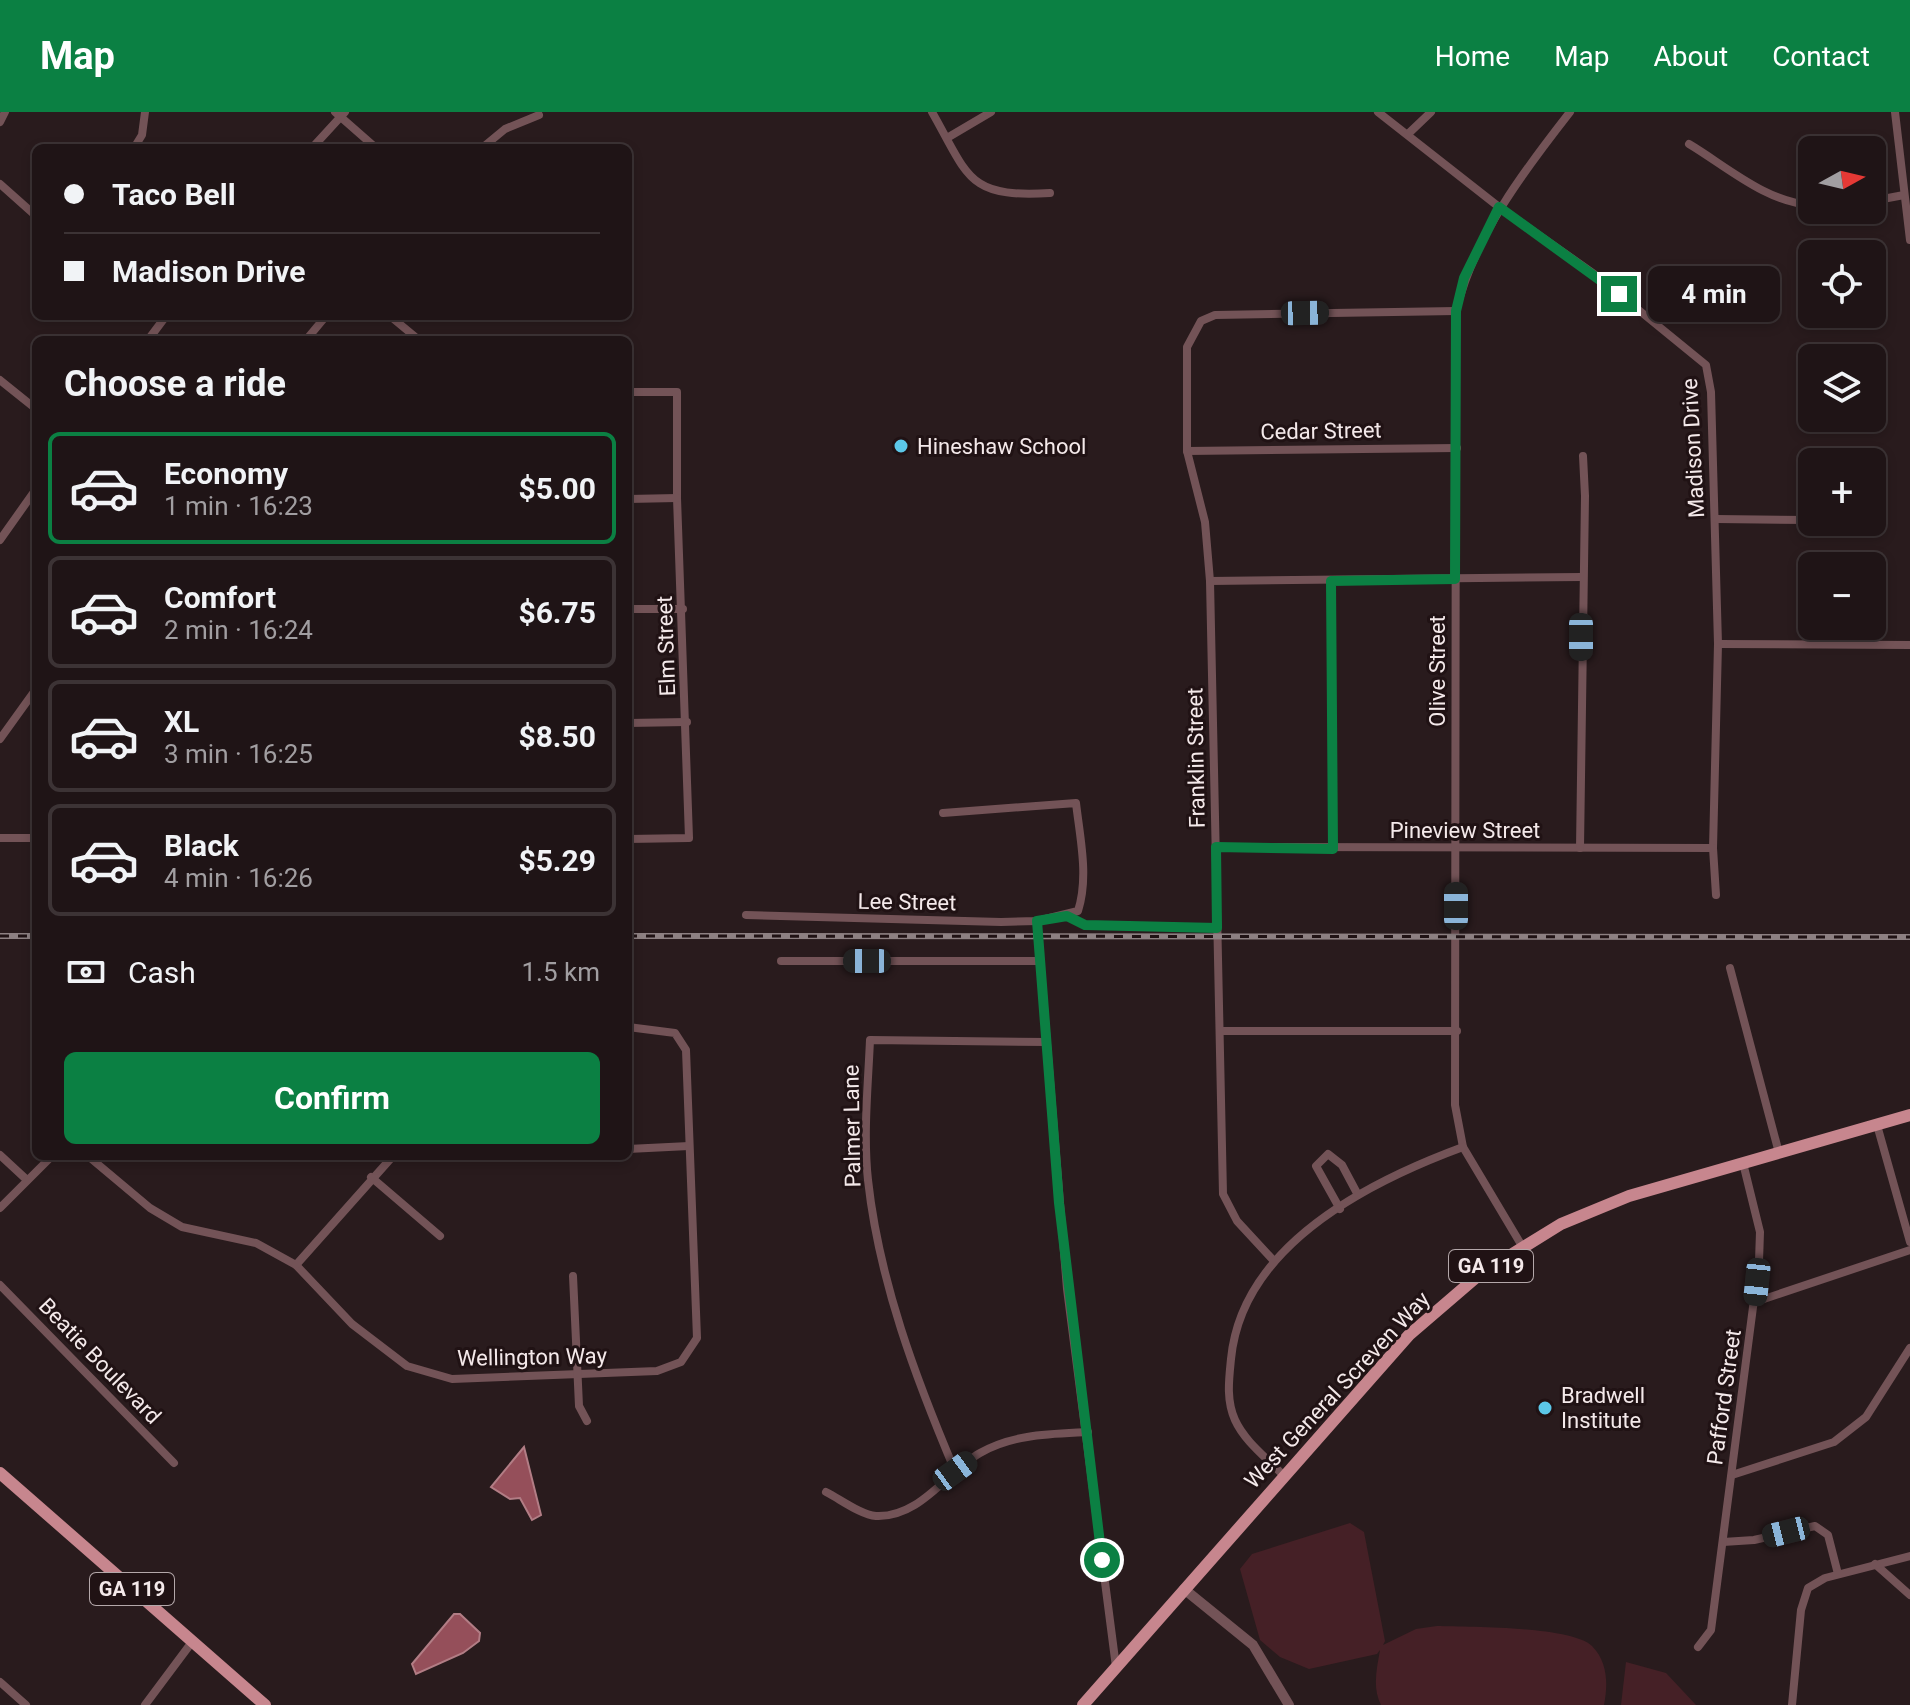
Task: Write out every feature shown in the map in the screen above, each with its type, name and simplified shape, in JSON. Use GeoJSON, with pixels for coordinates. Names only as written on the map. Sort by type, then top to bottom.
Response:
{"type":"FeatureCollection","features":[{"type":"Feature","properties":{"kind":"main road","name":"West General Screven Way"},"geometry":{"type":"LineString","coordinates":[[1089,1702],[1283,1475],[1422,1322],[1472,1279],[1522,1246],[1620,1199],[1910,1115]]}},
{"type":"Feature","properties":{"kind":"main road","name":"GA 119"},"geometry":{"type":"LineString","coordinates":[[0,1473],[265,1705]]}},
{"type":"Feature","properties":{"kind":"street"},"geometry":{"type":"LineString","coordinates":[[0,122],[5,112]]}},
{"type":"Feature","properties":{"kind":"street"},"geometry":{"type":"LineString","coordinates":[[136,144],[142,135],[145,112]]}},
{"type":"Feature","properties":{"kind":"street"},"geometry":{"type":"LineString","coordinates":[[932,112],[965,170],[987,190],[1050,193]]}},
{"type":"Feature","properties":{"kind":"street"},"geometry":{"type":"LineString","coordinates":[[947,138],[991,112]]}},
{"type":"Feature","properties":{"kind":"street","name":"Madison Drive"},"geometry":{"type":"LineString","coordinates":[[1378,112],[1499,207],[1597,276],[1706,365],[1711,392],[1716,519],[1718,644],[1713,848],[1716,895]]}},
{"type":"Feature","properties":{"kind":"street"},"geometry":{"type":"LineString","coordinates":[[1408,134],[1431,112]]}},
{"type":"Feature","properties":{"kind":"street","name":"Olive Street"},"geometry":{"type":"LineString","coordinates":[[1522,1246],[1463,1147],[1455,1105],[1456,311],[1464,278],[1499,207],[1570,112]]}},
{"type":"Feature","properties":{"kind":"street"},"geometry":{"type":"LineString","coordinates":[[1895,112],[1910,240]]}},
{"type":"Feature","properties":{"kind":"street"},"geometry":{"type":"LineString","coordinates":[[315,144],[340,114],[372,144]]}},
{"type":"Feature","properties":{"kind":"street"},"geometry":{"type":"LineString","coordinates":[[487,144],[505,129],[539,115]]}},
{"type":"Feature","properties":{"kind":"street"},"geometry":{"type":"LineString","coordinates":[[1689,144],[1765,191],[1798,202]]}},
{"type":"Feature","properties":{"kind":"street"},"geometry":{"type":"LineString","coordinates":[[0,184],[32,212]]}},
{"type":"Feature","properties":{"kind":"street"},"geometry":{"type":"LineString","coordinates":[[1886,198],[1904,195]]}},
{"type":"Feature","properties":{"kind":"street","name":"Franklin Street"},"geometry":{"type":"LineString","coordinates":[[1274,1261],[1237,1221],[1223,1194],[1210,581],[1205,522],[1187,451],[1187,347],[1201,321],[1215,315],[1456,311]]}},
{"type":"Feature","properties":{"kind":"street"},"geometry":{"type":"LineString","coordinates":[[309,336],[323,320]]}},
{"type":"Feature","properties":{"kind":"street"},"geometry":{"type":"LineString","coordinates":[[395,320],[414,336]]}},
{"type":"Feature","properties":{"kind":"street"},"geometry":{"type":"LineString","coordinates":[[0,380],[32,406]]}},
{"type":"Feature","properties":{"kind":"street","name":"Elm Street"},"geometry":{"type":"LineString","coordinates":[[632,392],[677,392],[677,498],[689,838],[632,839]]}},
{"type":"Feature","properties":{"kind":"street","name":"Cedar Street"},"geometry":{"type":"LineString","coordinates":[[1187,451],[1457,448]]}},
{"type":"Feature","properties":{"kind":"street"},"geometry":{"type":"LineString","coordinates":[[1580,848],[1583,456]]}},
{"type":"Feature","properties":{"kind":"street"},"geometry":{"type":"LineString","coordinates":[[0,540],[32,495]]}},
{"type":"Feature","properties":{"kind":"street"},"geometry":{"type":"LineString","coordinates":[[632,499],[677,498]]}},
{"type":"Feature","properties":{"kind":"street"},"geometry":{"type":"LineString","coordinates":[[1716,519],[1798,520]]}},
{"type":"Feature","properties":{"kind":"street"},"geometry":{"type":"LineString","coordinates":[[1210,581],[1582,577]]}},
{"type":"Feature","properties":{"kind":"street"},"geometry":{"type":"LineString","coordinates":[[1331,581],[1333,849]]}},
{"type":"Feature","properties":{"kind":"street"},"geometry":{"type":"LineString","coordinates":[[632,609],[683,609]]}},
{"type":"Feature","properties":{"kind":"street"},"geometry":{"type":"LineString","coordinates":[[1718,644],[1910,645]]}},
{"type":"Feature","properties":{"kind":"street"},"geometry":{"type":"LineString","coordinates":[[0,739],[32,695]]}},
{"type":"Feature","properties":{"kind":"street"},"geometry":{"type":"LineString","coordinates":[[632,723],[687,722]]}},
{"type":"Feature","properties":{"kind":"street"},"geometry":{"type":"LineString","coordinates":[[943,813],[1076,803],[1083,897],[1078,911],[1067,916]]}},
{"type":"Feature","properties":{"kind":"street"},"geometry":{"type":"LineString","coordinates":[[0,838],[32,838]]}},
{"type":"Feature","properties":{"kind":"street","name":"Pineview Street"},"geometry":{"type":"LineString","coordinates":[[1216,847],[1713,848]]}},
{"type":"Feature","properties":{"kind":"street","name":"Lee Street"},"geometry":{"type":"LineString","coordinates":[[746,915],[1037,921],[1067,916],[1085,925],[1217,928]]}},
{"type":"Feature","properties":{"kind":"street"},"geometry":{"type":"LineString","coordinates":[[1037,921],[1067,1289],[1088,1432],[1116,1668]]}},
{"type":"Feature","properties":{"kind":"street"},"geometry":{"type":"LineString","coordinates":[[781,961],[1039,961]]}},
{"type":"Feature","properties":{"kind":"street"},"geometry":{"type":"LineString","coordinates":[[1730,968],[1779,1153]]}},
{"type":"Feature","properties":{"kind":"street","name":"Wellington Way"},"geometry":{"type":"LineString","coordinates":[[93,1160],[150,1208],[182,1227],[256,1243],[296,1265],[352,1324],[407,1366],[452,1379],[657,1371],[681,1362],[697,1338],[686,1050],[675,1033],[632,1028]]}},
{"type":"Feature","properties":{"kind":"street"},"geometry":{"type":"LineString","coordinates":[[1220,1031],[1457,1031]]}},
{"type":"Feature","properties":{"kind":"street","name":"Palmer Lane"},"geometry":{"type":"LineString","coordinates":[[955,1471],[912,1370],[880,1245],[868,1180],[870,1040],[1047,1042]]}},
{"type":"Feature","properties":{"kind":"street"},"geometry":{"type":"LineString","coordinates":[[1877,1125],[1910,1242]]}},
{"type":"Feature","properties":{"kind":"street"},"geometry":{"type":"LineString","coordinates":[[632,1149],[689,1146]]}},
{"type":"Feature","properties":{"kind":"street"},"geometry":{"type":"LineString","coordinates":[[1283,1475],[1241,1430],[1232,1412],[1229,1390],[1232,1347],[1238,1320],[1250,1296],[1274,1261],[1311,1227],[1401,1170],[1463,1147]]}},
{"type":"Feature","properties":{"kind":"street"},"geometry":{"type":"LineString","coordinates":[[1340,1209],[1316,1166],[1328,1154],[1342,1165],[1358,1195]]}},
{"type":"Feature","properties":{"kind":"street"},"geometry":{"type":"LineString","coordinates":[[0,1155],[27,1180]]}},
{"type":"Feature","properties":{"kind":"street"},"geometry":{"type":"LineString","coordinates":[[0,1208],[48,1160]]}},
{"type":"Feature","properties":{"kind":"street"},"geometry":{"type":"LineString","coordinates":[[296,1265],[389,1160]]}},
{"type":"Feature","properties":{"kind":"street","name":"Pafford Street"},"geometry":{"type":"LineString","coordinates":[[1698,1647],[1711,1630],[1755,1302],[1760,1232],[1743,1163]]}},
{"type":"Feature","properties":{"kind":"street"},"geometry":{"type":"LineString","coordinates":[[371,1177],[440,1236]]}},
{"type":"Feature","properties":{"kind":"street"},"geometry":{"type":"LineString","coordinates":[[1755,1302],[1910,1250]]}},
{"type":"Feature","properties":{"kind":"street"},"geometry":{"type":"LineString","coordinates":[[573,1276],[579,1406],[587,1421]]}},
{"type":"Feature","properties":{"kind":"street","name":"Beatie Boulevard"},"geometry":{"type":"LineString","coordinates":[[0,1285],[174,1463]]}},
{"type":"Feature","properties":{"kind":"street"},"geometry":{"type":"LineString","coordinates":[[1732,1475],[1834,1442],[1866,1417],[1910,1348]]}},
{"type":"Feature","properties":{"kind":"street"},"geometry":{"type":"LineString","coordinates":[[826,1492],[875,1516],[917,1504],[955,1471],[1001,1443],[1023,1437],[1088,1432]]}},
{"type":"Feature","properties":{"kind":"street"},"geometry":{"type":"LineString","coordinates":[[1723,1542],[1754,1540],[1815,1526],[1828,1535],[1838,1574]]}},
{"type":"Feature","properties":{"kind":"street"},"geometry":{"type":"LineString","coordinates":[[1792,1705],[1805,1596],[1813,1584],[1838,1574],[1910,1556]]}},
{"type":"Feature","properties":{"kind":"street"},"geometry":{"type":"LineString","coordinates":[[1875,1564],[1910,1595]]}},
{"type":"Feature","properties":{"kind":"street"},"geometry":{"type":"LineString","coordinates":[[1184,1589],[1253,1645],[1289,1705]]}},
{"type":"Feature","properties":{"kind":"street"},"geometry":{"type":"LineString","coordinates":[[145,1705],[192,1642]]}},
{"type":"Feature","properties":{"kind":"street"},"geometry":{"type":"LineString","coordinates":[[0,1682],[26,1705]]}},
{"type":"Feature","properties":{"kind":"shaded area"},"geometry":{"type":"Polygon","coordinates":[[[524,1447],[541,1515],[532,1520],[520,1498],[510,1499],[491,1487],[524,1447]]]}},
{"type":"Feature","properties":{"kind":"shaded area"},"geometry":{"type":"Polygon","coordinates":[[[1350,1523],[1364,1532],[1385,1641],[1383,1645],[1416,1629],[1437,1626],[1542,1631],[1581,1639],[1592,1646],[1601,1659],[1606,1674],[1604,1705],[1381,1705],[1376,1684],[1380,1650],[1377,1654],[1309,1669],[1280,1657],[1260,1640],[1240,1569],[1252,1554],[1350,1523]]]}},
{"type":"Feature","properties":{"kind":"shaded area"},"geometry":{"type":"Polygon","coordinates":[[[454,1614],[460,1614],[480,1633],[479,1641],[463,1653],[416,1674],[412,1664],[454,1614]]]}},
{"type":"Feature","properties":{"kind":"shaded area"},"geometry":{"type":"Polygon","coordinates":[[[1626,1662],[1666,1673],[1696,1705],[1621,1705],[1626,1662]]]}},
{"type":"Feature","properties":{"kind":"railway"},"geometry":{"type":"LineString","coordinates":[[0,936],[32,936]]}},
{"type":"Feature","properties":{"kind":"railway"},"geometry":{"type":"LineString","coordinates":[[632,936],[1910,937]]}},
{"type":"Feature","properties":{"kind":"place","name":"Hineshaw School"},"geometry":{"type":"Point","coordinates":[901,446]}},
{"type":"Feature","properties":{"kind":"place","name":"Bradwell Institute"},"geometry":{"type":"Point","coordinates":[1545,1408]}},
{"type":"Feature","properties":{"kind":"route"},"geometry":{"type":"LineString","coordinates":[[1102,1560],[1088,1432],[1067,1289],[1037,921],[1067,916],[1085,925],[1217,928],[1216,847],[1333,849],[1331,581],[1455,579],[1456,311],[1464,278],[1499,207],[1619,294]]}}]}
